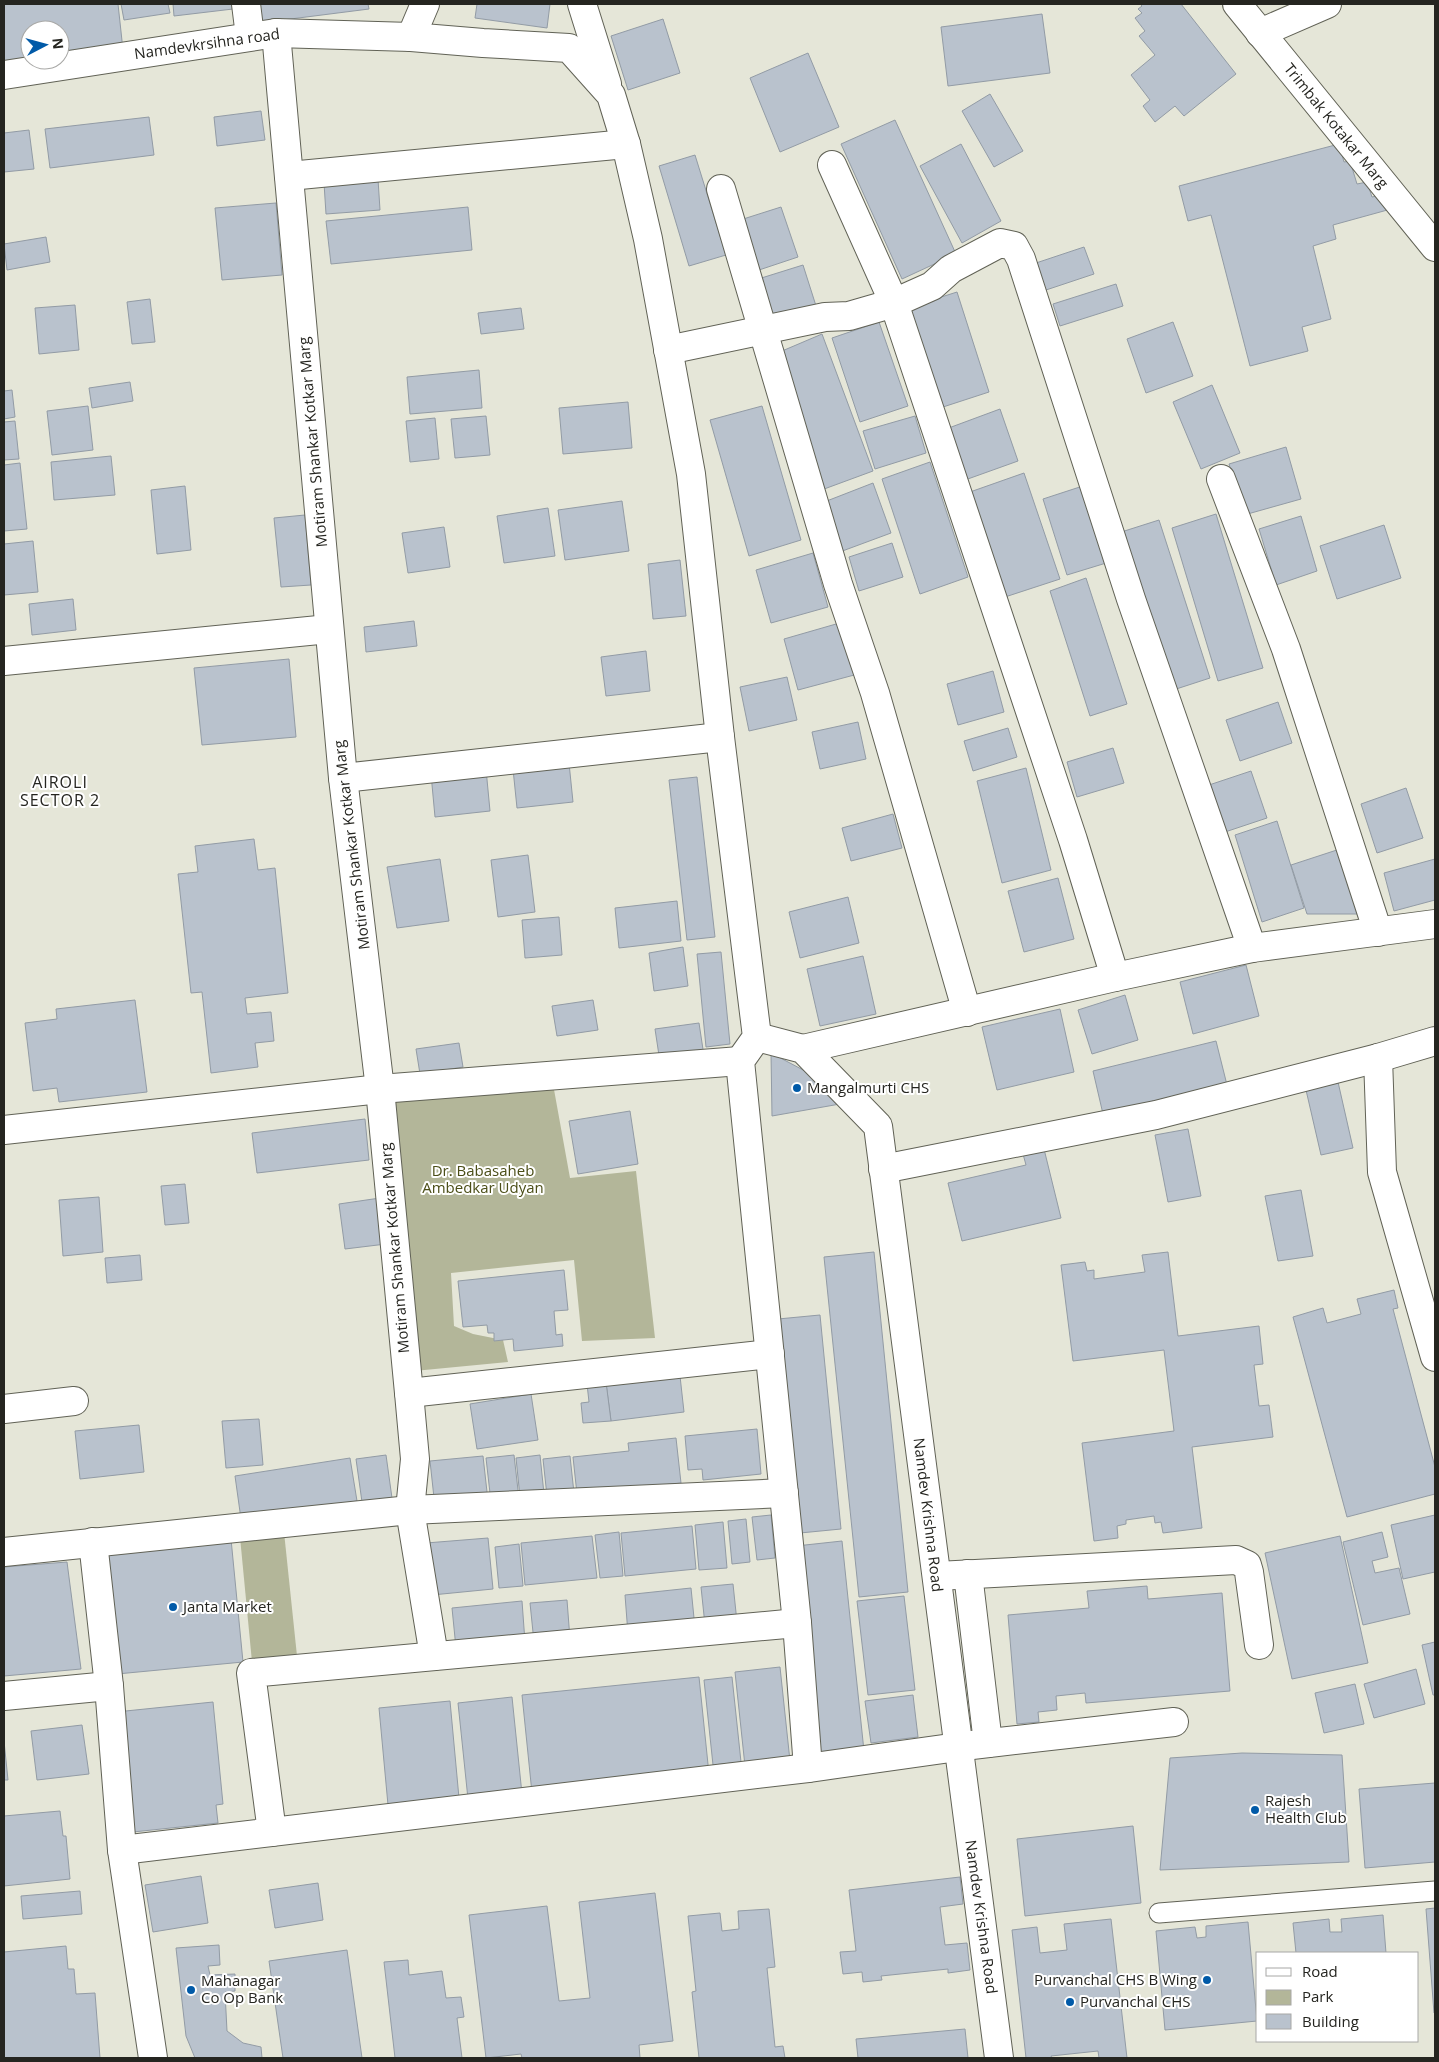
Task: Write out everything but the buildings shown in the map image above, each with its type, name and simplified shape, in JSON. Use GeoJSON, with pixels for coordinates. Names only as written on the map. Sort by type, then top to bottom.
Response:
{"type":"FeatureCollection","features":[{"type":"Feature","properties":{"kind":"street","name":"Motiram Shankar Kotkar Marg"},"geometry":{"type":"LineString","coordinates":[[246,4],[263,35],[289,176],[343,778],[380,1089],[415,1459],[410,1510],[434,1656]]}},
{"type":"Feature","properties":{"kind":"street"},"geometry":{"type":"LineString","coordinates":[[411,37],[425,4]]}},
{"type":"Feature","properties":{"kind":"street"},"geometry":{"type":"LineString","coordinates":[[582,4],[626,144],[648,239],[691,474],[720,736],[757,1037],[740,1061],[797,1623],[808,1768]]}},
{"type":"Feature","properties":{"kind":"street","name":"Trimbak Kotakar Marg"},"geometry":{"type":"LineString","coordinates":[[1237,4],[1435,247]]}},
{"type":"Feature","properties":{"kind":"street"},"geometry":{"type":"LineString","coordinates":[[1260,33],[1327,4]]}},
{"type":"Feature","properties":{"kind":"street","name":"Namdevkrsihna road"},"geometry":{"type":"LineString","coordinates":[[4,74],[263,35],[411,37],[569,48],[611,95]]}},
{"type":"Feature","properties":{"kind":"street"},"geometry":{"type":"LineString","coordinates":[[289,176],[626,144]]}},
{"type":"Feature","properties":{"kind":"street"},"geometry":{"type":"LineString","coordinates":[[832,165],[894,303],[1073,840],[1115,976]]}},
{"type":"Feature","properties":{"kind":"street"},"geometry":{"type":"LineString","coordinates":[[720,189],[838,584],[875,693],[968,1012]]}},
{"type":"Feature","properties":{"kind":"street"},"geometry":{"type":"LineString","coordinates":[[668,350],[825,317],[849,316],[894,303],[932,286],[951,269],[1000,243],[1014,246],[1021,259],[1131,599],[1252,948]]}},
{"type":"Feature","properties":{"kind":"street"},"geometry":{"type":"LineString","coordinates":[[1221,479],[1286,649],[1378,932]]}},
{"type":"Feature","properties":{"kind":"street"},"geometry":{"type":"LineString","coordinates":[[4,661],[330,629]]}},
{"type":"Feature","properties":{"kind":"street"},"geometry":{"type":"LineString","coordinates":[[343,778],[720,736]]}},
{"type":"Feature","properties":{"kind":"street"},"geometry":{"type":"LineString","coordinates":[[757,1037],[803,1049],[968,1012],[1115,976],[1252,948],[1435,924]]}},
{"type":"Feature","properties":{"kind":"street"},"geometry":{"type":"LineString","coordinates":[[883,1169],[1156,1115],[1378,1058],[1435,1041]]}},
{"type":"Feature","properties":{"kind":"street","name":"Namdev Krishna Road"},"geometry":{"type":"LineString","coordinates":[[803,1049],[878,1126],[999,2058]]}},
{"type":"Feature","properties":{"kind":"street"},"geometry":{"type":"LineString","coordinates":[[1378,1058],[1382,1172],[1435,1357]]}},
{"type":"Feature","properties":{"kind":"street"},"geometry":{"type":"LineString","coordinates":[[4,1130],[380,1089],[740,1061]]}},
{"type":"Feature","properties":{"kind":"street"},"geometry":{"type":"LineString","coordinates":[[409,1393],[770,1354]]}},
{"type":"Feature","properties":{"kind":"street"},"geometry":{"type":"LineString","coordinates":[[4,1409],[74,1401]]}},
{"type":"Feature","properties":{"kind":"street"},"geometry":{"type":"LineString","coordinates":[[4,1552],[410,1510],[784,1492]]}},
{"type":"Feature","properties":{"kind":"street"},"geometry":{"type":"LineString","coordinates":[[93,1542],[109,1686],[122,1850],[153,2058]]}},
{"type":"Feature","properties":{"kind":"street"},"geometry":{"type":"LineString","coordinates":[[937,1576],[1242,1561],[1248,1565],[1259,1645]]}},
{"type":"Feature","properties":{"kind":"street"},"geometry":{"type":"LineString","coordinates":[[968,1574],[988,1743]]}},
{"type":"Feature","properties":{"kind":"street"},"geometry":{"type":"LineString","coordinates":[[272,1832],[251,1673],[797,1623]]}},
{"type":"Feature","properties":{"kind":"street"},"geometry":{"type":"LineString","coordinates":[[4,1696],[109,1686]]}},
{"type":"Feature","properties":{"kind":"street"},"geometry":{"type":"LineString","coordinates":[[122,1850],[808,1768],[988,1743],[1174,1722]]}},
{"type":"Feature","properties":{"kind":"lane"},"geometry":{"type":"LineString","coordinates":[[1159,1913],[1435,1891]]}},
{"type":"Feature","properties":{"kind":"green space","name":"Dr. Babasaheb Ambedkar Udyan"},"geometry":{"type":"Polygon","coordinates":[[[553,1084],[570,1178],[636,1171],[655,1338],[582,1341],[574,1260],[451,1273],[454,1326],[473,1334],[503,1340],[508,1362],[414,1371],[389,1098],[553,1084]]]}},
{"type":"Feature","properties":{"kind":"green space"},"geometry":{"type":"Polygon","coordinates":[[[284,1532],[297,1656],[252,1662],[240,1537],[284,1532]]]}},
{"type":"Feature","properties":{"kind":"place","name":"Mangalmurti CHS"},"geometry":{"type":"Point","coordinates":[797,1088]}},
{"type":"Feature","properties":{"kind":"place","name":"Janta Market"},"geometry":{"type":"Point","coordinates":[173,1607]}},
{"type":"Feature","properties":{"kind":"place","name":"Rajesh Health Club"},"geometry":{"type":"Point","coordinates":[1255,1810]}},
{"type":"Feature","properties":{"kind":"place","name":"Purvanchal CHS B Wing"},"geometry":{"type":"Point","coordinates":[1207,1980]}},
{"type":"Feature","properties":{"kind":"place","name":"Mahanagar Co Op Bank"},"geometry":{"type":"Point","coordinates":[191,1990]}},
{"type":"Feature","properties":{"kind":"place","name":"Purvanchal CHS"},"geometry":{"type":"Point","coordinates":[1070,2002]}},
{"type":"Feature","properties":{"kind":"district","name":"AIROLI SECTOR 2"},"geometry":{"type":"Point","coordinates":[60,791]}}]}
